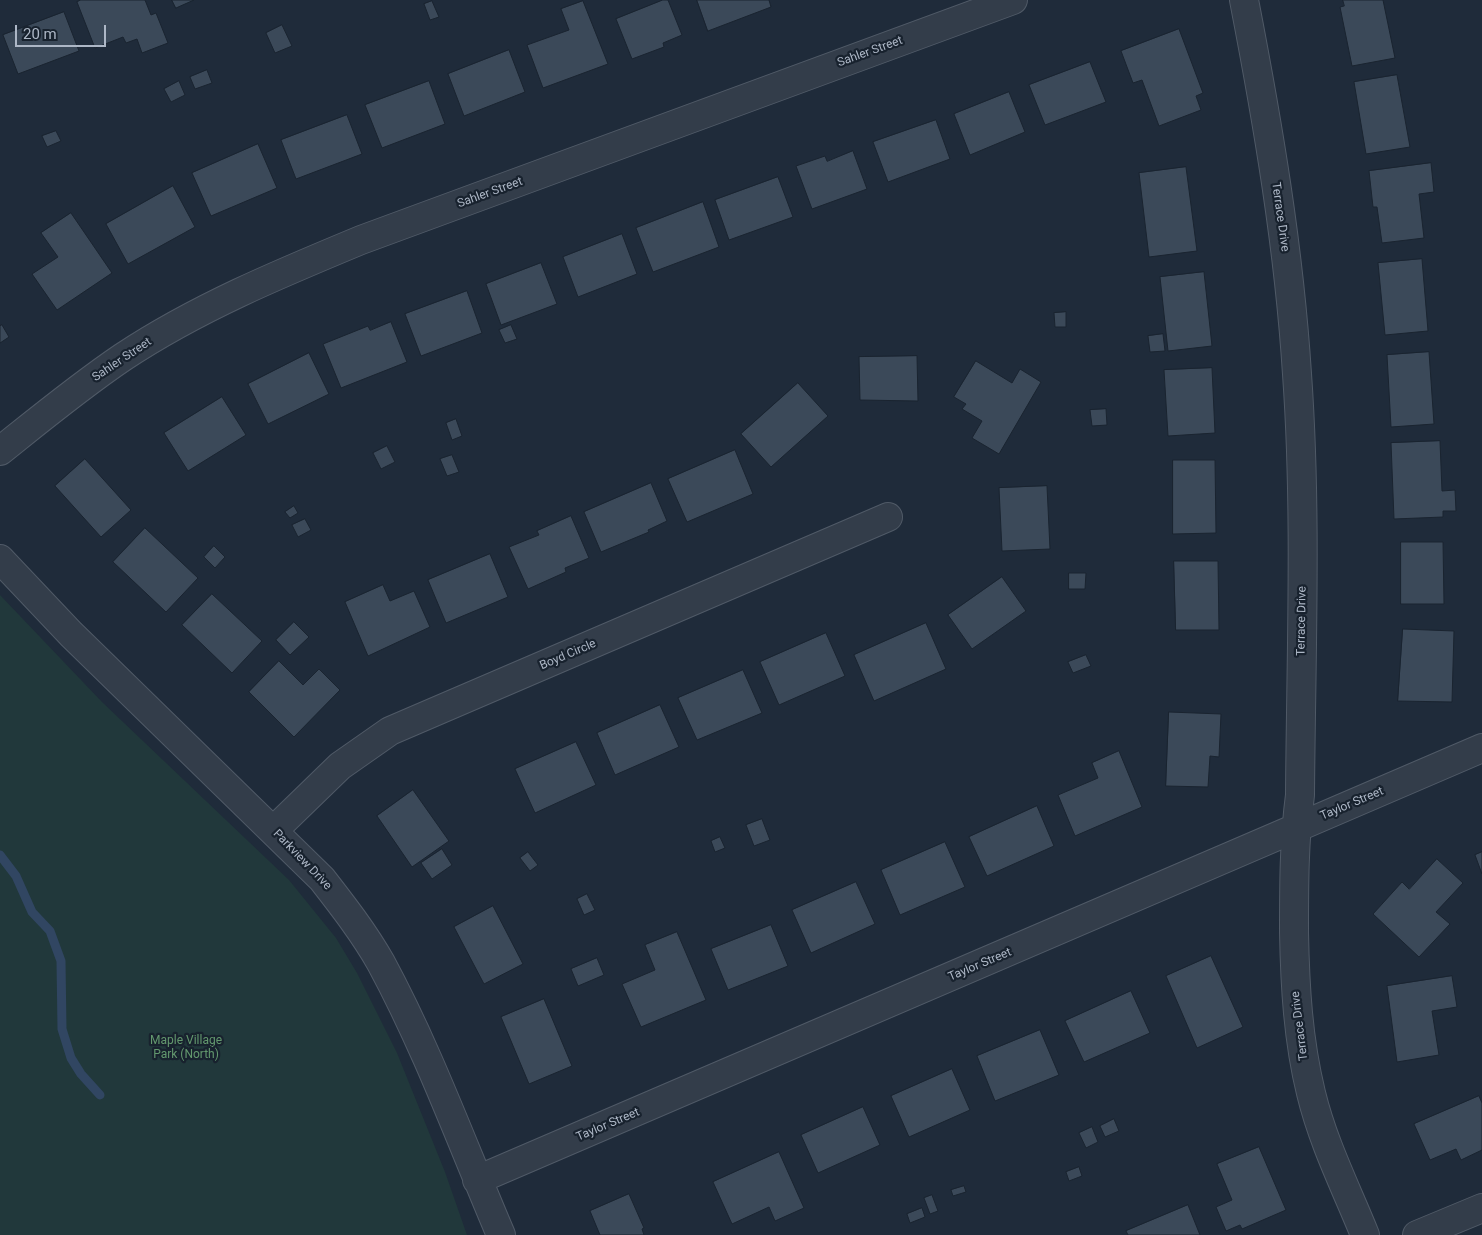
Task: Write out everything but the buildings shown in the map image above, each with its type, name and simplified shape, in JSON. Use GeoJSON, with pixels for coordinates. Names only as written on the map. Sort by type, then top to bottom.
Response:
{"type":"FeatureCollection","features":[{"type":"Feature","properties":{"kind":"street","name":"Sahler Street"},"geometry":{"type":"LineString","coordinates":[[0,452],[54,408],[124,357],[196,314],[271,277],[361,240],[1013,0]]}},
{"type":"Feature","properties":{"kind":"street","name":"Terrace Drive"},"geometry":{"type":"LineString","coordinates":[[1244,0],[1267,121],[1286,257],[1297,374],[1303,533],[1300,795],[1295,829],[1295,993],[1302,1054],[1311,1095],[1325,1140],[1365,1235]]}},
{"type":"Feature","properties":{"kind":"street","name":"Boyd Circle"},"geometry":{"type":"LineString","coordinates":[[274,830],[340,766],[363,748],[390,732],[888,517]]}},
{"type":"Feature","properties":{"kind":"street","name":"Parkview Drive"},"geometry":{"type":"LineString","coordinates":[[0,559],[71,634],[274,830],[322,879],[356,923],[380,962],[415,1031],[501,1235]]}},
{"type":"Feature","properties":{"kind":"street","name":"Taylor Street"},"geometry":{"type":"LineString","coordinates":[[477,1180],[1482,748]]}},
{"type":"Feature","properties":{"kind":"street"},"geometry":{"type":"LineString","coordinates":[[1418,1235],[1482,1208]]}},
{"type":"Feature","properties":{"kind":"green space","name":"Maple Village Park (North)"},"geometry":{"type":"Polygon","coordinates":[[[0,595],[102,702],[289,880],[336,938],[357,973],[397,1053],[445,1172],[467,1235],[0,1235],[0,595]]]}},
{"type":"Feature","properties":{"kind":"waterway"},"geometry":{"type":"LineString","coordinates":[[0,855],[16,876],[32,912],[50,931],[61,961],[62,1029],[71,1058],[81,1074],[100,1095]]}}]}
